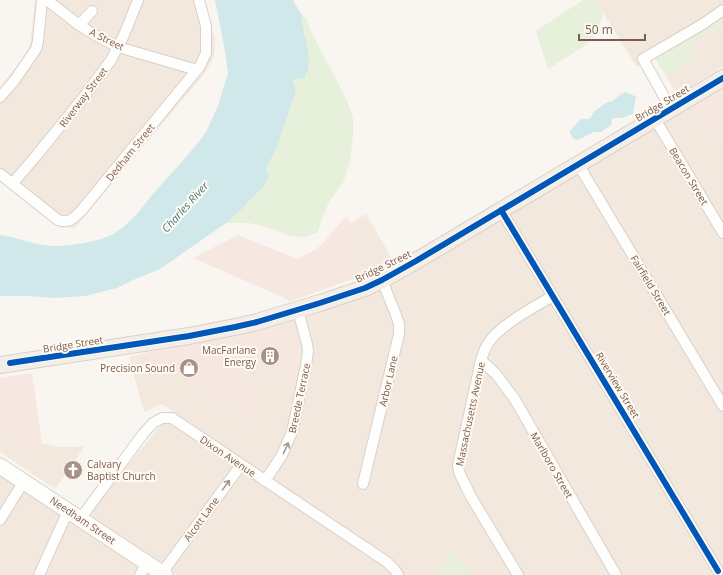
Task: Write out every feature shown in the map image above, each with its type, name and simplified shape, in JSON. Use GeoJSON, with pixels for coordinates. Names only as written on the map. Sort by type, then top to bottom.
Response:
{"type":"FeatureCollection","features":[{"type":"Feature","properties":{"kind":"main road","name":"Bridge Street"},"geometry":{"type":"LineString","coordinates":[[0,365],[212,332],[257,322],[357,290],[382,280],[416,261],[723,78]]}},
{"type":"Feature","properties":{"kind":"main road","name":"Needham Street"},"geometry":{"type":"LineString","coordinates":[[0,466],[74,515],[144,569],[163,574]]}},
{"type":"Feature","properties":{"kind":"street"},"geometry":{"type":"LineString","coordinates":[[0,98],[14,81],[36,49],[42,0]]}},
{"type":"Feature","properties":{"kind":"street","name":"A Street"},"geometry":{"type":"LineString","coordinates":[[48,0],[79,25],[118,47],[197,70]]}},
{"type":"Feature","properties":{"kind":"street","name":"Riverway Street"},"geometry":{"type":"LineString","coordinates":[[12,184],[83,98],[111,60],[124,35],[138,0]]}},
{"type":"Feature","properties":{"kind":"street","name":"Dedham Street"},"geometry":{"type":"LineString","coordinates":[[0,174],[58,220],[68,222],[72,220],[200,66],[206,53],[206,26],[199,0]]}},
{"type":"Feature","properties":{"kind":"street"},"geometry":{"type":"LineString","coordinates":[[671,109],[644,59],[703,24],[723,10]]}},
{"type":"Feature","properties":{"kind":"street"},"geometry":{"type":"LineString","coordinates":[[79,25],[92,11]]}},
{"type":"Feature","properties":{"kind":"street","name":"Beacon Street"},"geometry":{"type":"LineString","coordinates":[[655,119],[723,233]]}},
{"type":"Feature","properties":{"kind":"street","name":"Fairfield Street"},"geometry":{"type":"LineString","coordinates":[[578,164],[723,406]]}},
{"type":"Feature","properties":{"kind":"street","name":"Riverview Street"},"geometry":{"type":"LineString","coordinates":[[501,210],[718,570]]}},
{"type":"Feature","properties":{"kind":"street","name":"Arbor Lane"},"geometry":{"type":"LineString","coordinates":[[363,484],[399,334],[399,324],[382,280]]}},
{"type":"Feature","properties":{"kind":"street","name":"Massachusetts Avenue"},"geometry":{"type":"LineString","coordinates":[[518,575],[470,495],[459,472],[458,465],[481,360],[486,346],[493,336],[518,317],[553,296]]}},
{"type":"Feature","properties":{"kind":"street","name":"Breede Terrace"},"geometry":{"type":"LineString","coordinates":[[265,481],[282,455],[292,432],[306,365],[308,344],[298,310]]}},
{"type":"Feature","properties":{"kind":"street","name":"Marlboro Street"},"geometry":{"type":"LineString","coordinates":[[481,360],[496,374],[514,398],[616,575]]}},
{"type":"Feature","properties":{"kind":"street","name":"Dixon Avenue"},"geometry":{"type":"LineString","coordinates":[[39,575],[74,515],[153,423],[162,418],[172,418],[387,562],[398,575]]}},
{"type":"Feature","properties":{"kind":"street","name":"Alcott Lane"},"geometry":{"type":"LineString","coordinates":[[163,574],[241,465]]}},
{"type":"Feature","properties":{"kind":"street"},"geometry":{"type":"LineString","coordinates":[[0,520],[24,481]]}},
{"type":"Feature","properties":{"kind":"shaded area"},"geometry":{"type":"Polygon","coordinates":[[[35,0],[205,0],[215,40],[214,56],[205,73],[75,228],[59,227],[0,179],[0,87],[21,62],[30,45],[35,0]]]}},
{"type":"Feature","properties":{"kind":"shaded area"},"geometry":{"type":"Polygon","coordinates":[[[595,0],[723,0],[723,11],[637,67],[595,0]]]}},
{"type":"Feature","properties":{"kind":"shaded area"},"geometry":{"type":"Polygon","coordinates":[[[723,24],[723,66],[677,95],[666,76],[694,59],[687,48],[723,24]]]}},
{"type":"Feature","properties":{"kind":"shaded area"},"geometry":{"type":"Polygon","coordinates":[[[723,88],[723,137],[718,140],[696,103],[723,88]]]}},
{"type":"Feature","properties":{"kind":"shaded area"},"geometry":{"type":"Polygon","coordinates":[[[696,103],[718,140],[723,137],[723,575],[177,575],[94,520],[90,510],[173,411],[161,404],[144,412],[133,371],[165,365],[253,420],[254,404],[247,368],[296,378],[289,318],[376,291],[696,103]]]}},
{"type":"Feature","properties":{"kind":"shaded area"},"geometry":{"type":"Polygon","coordinates":[[[366,214],[394,262],[377,272],[366,275],[350,251],[363,242],[351,223],[366,214]]]}},
{"type":"Feature","properties":{"kind":"shaded area"},"geometry":{"type":"Polygon","coordinates":[[[346,216],[364,242],[350,251],[366,275],[289,302],[287,299],[193,258],[238,235],[298,259],[315,250],[322,244],[346,216]]]}},
{"type":"Feature","properties":{"kind":"shaded area"},"geometry":{"type":"Polygon","coordinates":[[[289,318],[302,351],[296,378],[247,368],[254,404],[253,420],[165,365],[133,371],[129,357],[289,318]]]}},
{"type":"Feature","properties":{"kind":"shaded area"},"geometry":{"type":"Polygon","coordinates":[[[32,373],[42,443],[0,439],[0,378],[32,373]]]}},
{"type":"Feature","properties":{"kind":"shaded area"},"geometry":{"type":"Polygon","coordinates":[[[0,439],[42,443],[58,447],[85,446],[55,489],[0,452],[0,439]]]}},
{"type":"Feature","properties":{"kind":"shaded area"},"geometry":{"type":"Polygon","coordinates":[[[0,471],[156,575],[0,575],[0,471]]]}},
{"type":"Feature","properties":{"kind":"green space"},"geometry":{"type":"Polygon","coordinates":[[[583,0],[595,0],[603,13],[599,28],[586,45],[548,69],[536,31],[583,0]]]}},
{"type":"Feature","properties":{"kind":"green space"},"geometry":{"type":"Polygon","coordinates":[[[723,11],[723,24],[687,48],[694,59],[666,76],[653,56],[723,11]]]}},
{"type":"Feature","properties":{"kind":"green space"},"geometry":{"type":"Polygon","coordinates":[[[301,14],[307,19],[309,27],[347,101],[353,118],[350,161],[344,181],[329,202],[318,232],[304,237],[289,236],[270,228],[249,223],[226,223],[255,196],[269,176],[266,169],[276,149],[296,91],[293,80],[305,78],[308,70],[305,35],[301,14]]]}},
{"type":"Feature","properties":{"kind":"green space"},"geometry":{"type":"Polygon","coordinates":[[[452,553],[472,575],[436,575],[452,553]]]}},
{"type":"Feature","properties":{"kind":"water","name":"Charles River"},"geometry":{"type":"Polygon","coordinates":[[[215,0],[293,0],[301,14],[308,50],[308,70],[305,78],[293,80],[296,91],[276,149],[266,169],[269,176],[263,187],[226,223],[160,269],[117,288],[85,296],[54,298],[0,296],[0,235],[47,246],[84,243],[107,237],[119,231],[134,216],[199,142],[206,132],[218,106],[228,73],[215,0]]]}},
{"type":"Feature","properties":{"kind":"water"},"geometry":{"type":"Polygon","coordinates":[[[626,92],[636,97],[633,114],[612,119],[611,125],[601,132],[594,132],[577,140],[572,137],[570,131],[579,121],[582,119],[589,119],[594,112],[607,102],[612,101],[626,92]]]}},
{"type":"Feature","properties":{"kind":"cycle path"},"geometry":{"type":"LineString","coordinates":[[10,363],[189,336],[235,327],[257,322],[365,288],[416,261],[723,78]]}},
{"type":"Feature","properties":{"kind":"cycle path"},"geometry":{"type":"LineString","coordinates":[[501,210],[718,571]]}},
{"type":"Feature","properties":{"kind":"place","name":"MacFarlane Energy"},"geometry":{"type":"Point","coordinates":[270,356]}},
{"type":"Feature","properties":{"kind":"place","name":"Precision Sound"},"geometry":{"type":"Point","coordinates":[189,368]}},
{"type":"Feature","properties":{"kind":"place","name":"Calvary Baptist Church"},"geometry":{"type":"Point","coordinates":[73,470]}}]}
